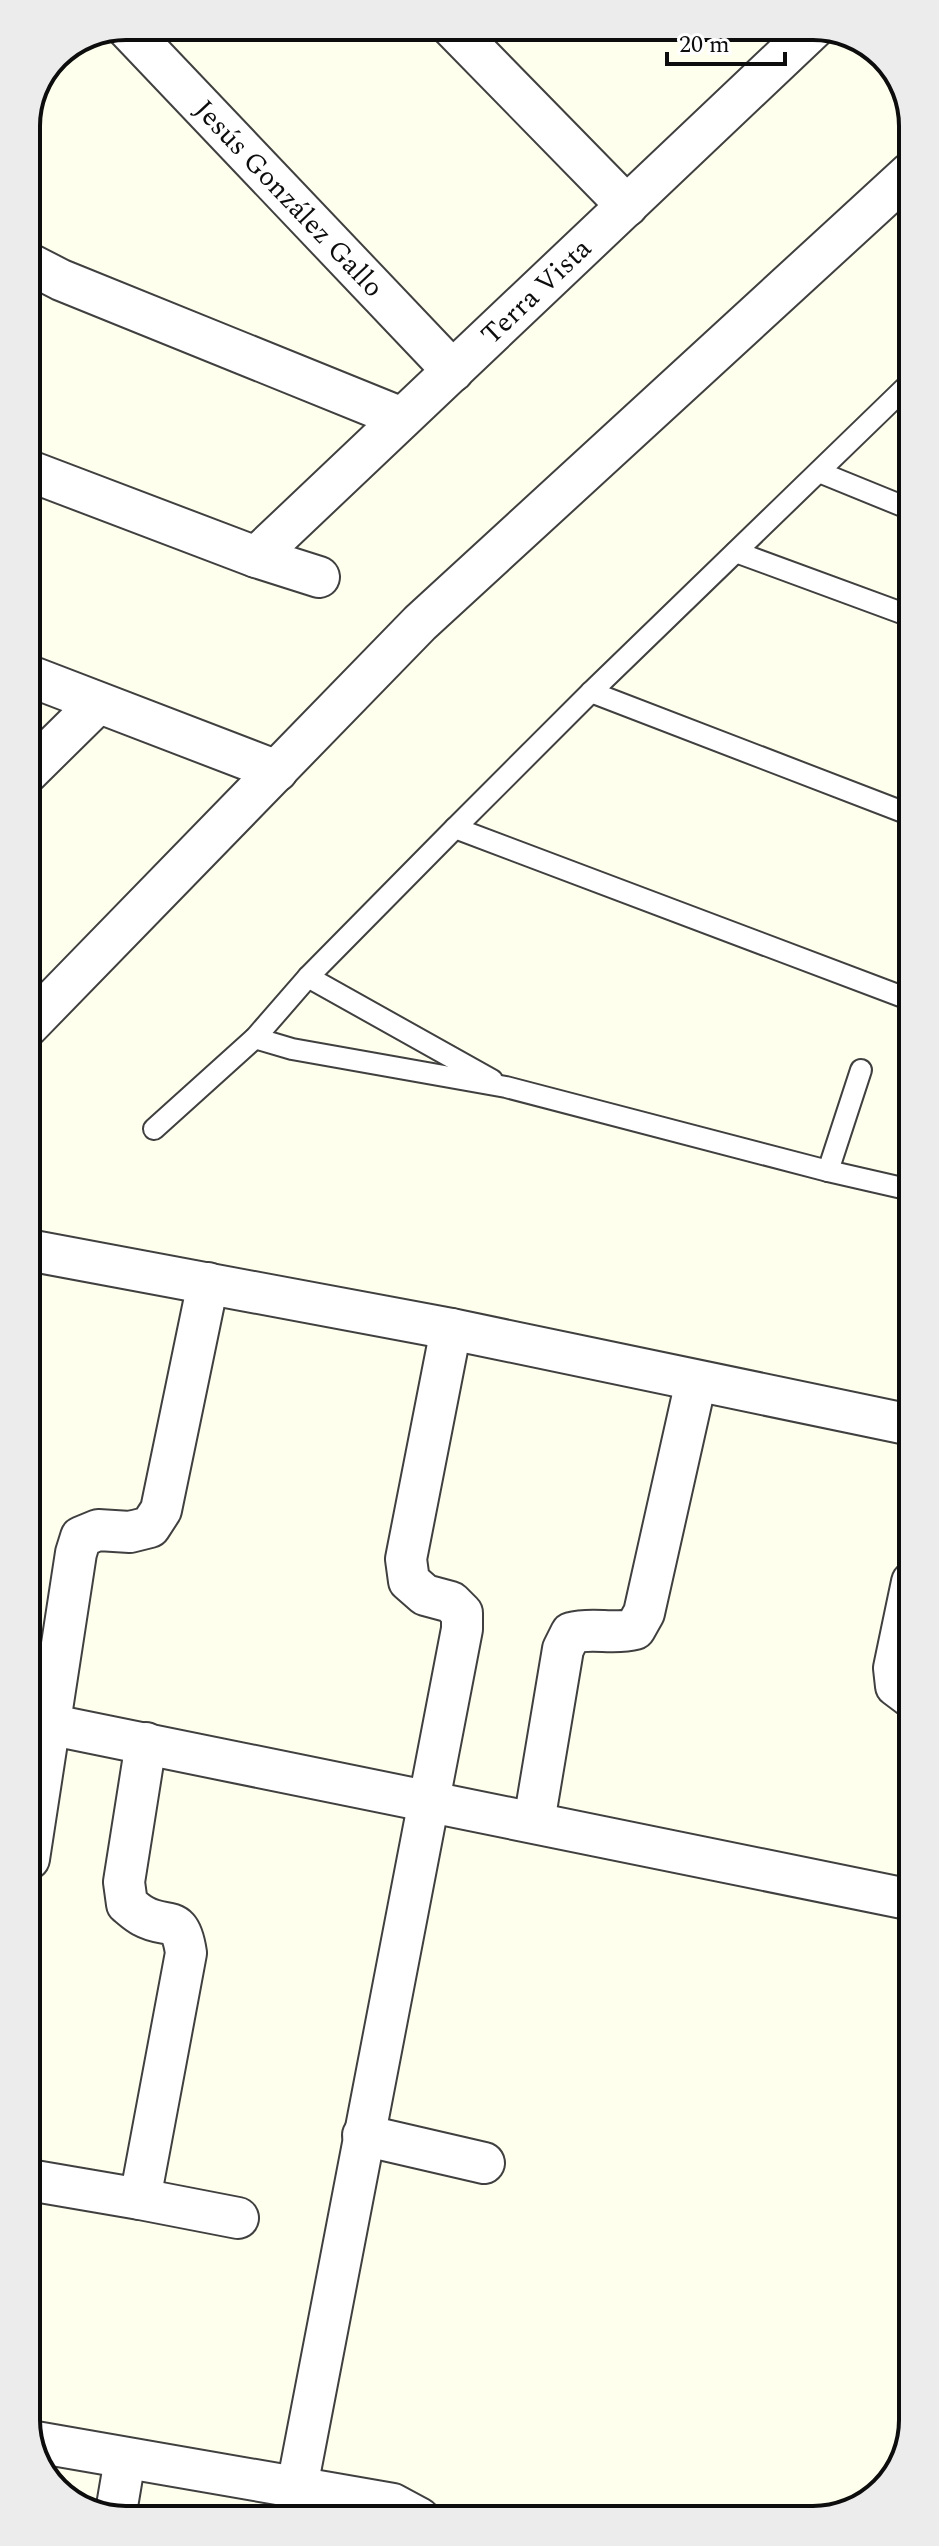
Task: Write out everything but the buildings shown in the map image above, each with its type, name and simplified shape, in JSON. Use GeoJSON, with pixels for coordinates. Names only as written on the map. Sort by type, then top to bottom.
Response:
{"type":"FeatureCollection","features":[{"type":"Feature","properties":{"kind":"street","name":"Jesús González Gallo"},"geometry":{"type":"LineString","coordinates":[[138,40],[453,371]]}},
{"type":"Feature","properties":{"kind":"street"},"geometry":{"type":"LineString","coordinates":[[465,40],[627,206]]}},
{"type":"Feature","properties":{"kind":"street","name":"Terra Vista"},"geometry":{"type":"LineString","coordinates":[[256,557],[801,40]]}},
{"type":"Feature","properties":{"kind":"street"},"geometry":{"type":"LineString","coordinates":[[40,1014],[420,623],[899,183]]}},
{"type":"Feature","properties":{"kind":"street"},"geometry":{"type":"LineString","coordinates":[[40,269],[402,418]]}},
{"type":"Feature","properties":{"kind":"street"},"geometry":{"type":"LineString","coordinates":[[40,475],[256,557],[319,577]]}},
{"type":"Feature","properties":{"kind":"street"},"geometry":{"type":"LineString","coordinates":[[40,680],[277,771]]}},
{"type":"Feature","properties":{"kind":"street"},"geometry":{"type":"LineString","coordinates":[[40,760],[98,703]]}},
{"type":"Feature","properties":{"kind":"street"},"geometry":{"type":"LineString","coordinates":[[40,1252],[451,1329],[899,1423]]}},
{"type":"Feature","properties":{"kind":"street"},"geometry":{"type":"LineString","coordinates":[[208,1283],[161,1510],[150,1527],[130,1532],[98,1530],[81,1537],[40,1722],[899,1897]]}},
{"type":"Feature","properties":{"kind":"street"},"geometry":{"type":"LineString","coordinates":[[297,2487],[462,1629],[462,1613],[451,1602],[425,1595],[409,1581],[406,1559],[451,1329]]}},
{"type":"Feature","properties":{"kind":"street"},"geometry":{"type":"LineString","coordinates":[[534,1822],[563,1649],[571,1633],[588,1629],[618,1633],[635,1629],[644,1613],[696,1381]]}},
{"type":"Feature","properties":{"kind":"street"},"geometry":{"type":"LineString","coordinates":[[899,1644],[894,1668],[899,1688]]}},
{"type":"Feature","properties":{"kind":"street"},"geometry":{"type":"LineString","coordinates":[[140,2199],[186,1953],[183,1934],[170,1922],[144,1917],[127,1904],[124,1882],[146,1743]]}},
{"type":"Feature","properties":{"kind":"street"},"geometry":{"type":"LineString","coordinates":[[363,2135],[484,2163]]}},
{"type":"Feature","properties":{"kind":"street"},"geometry":{"type":"LineString","coordinates":[[40,2182],[238,2218]]}},
{"type":"Feature","properties":{"kind":"street"},"geometry":{"type":"LineString","coordinates":[[44,2444],[397,2506]]}},
{"type":"Feature","properties":{"kind":"street"},"geometry":{"type":"LineString","coordinates":[[117,2505],[125,2459]]}},
{"type":"Feature","properties":{"kind":"lane"},"geometry":{"type":"LineString","coordinates":[[154,1129],[255,1038],[308,977],[591,692],[899,398]]}},
{"type":"Feature","properties":{"kind":"lane"},"geometry":{"type":"LineString","coordinates":[[819,472],[899,505]]}},
{"type":"Feature","properties":{"kind":"lane"},"geometry":{"type":"LineString","coordinates":[[736,552],[899,612]]}},
{"type":"Feature","properties":{"kind":"lane"},"geometry":{"type":"LineString","coordinates":[[591,692],[899,810]]}},
{"type":"Feature","properties":{"kind":"lane"},"geometry":{"type":"LineString","coordinates":[[455,828],[899,995]]}},
{"type":"Feature","properties":{"kind":"lane"},"geometry":{"type":"LineString","coordinates":[[308,977],[506,1087]]}},
{"type":"Feature","properties":{"kind":"lane"},"geometry":{"type":"LineString","coordinates":[[255,1038],[292,1049],[506,1087],[899,1187]]}},
{"type":"Feature","properties":{"kind":"lane"},"geometry":{"type":"LineString","coordinates":[[828,1171],[861,1070]]}}]}
